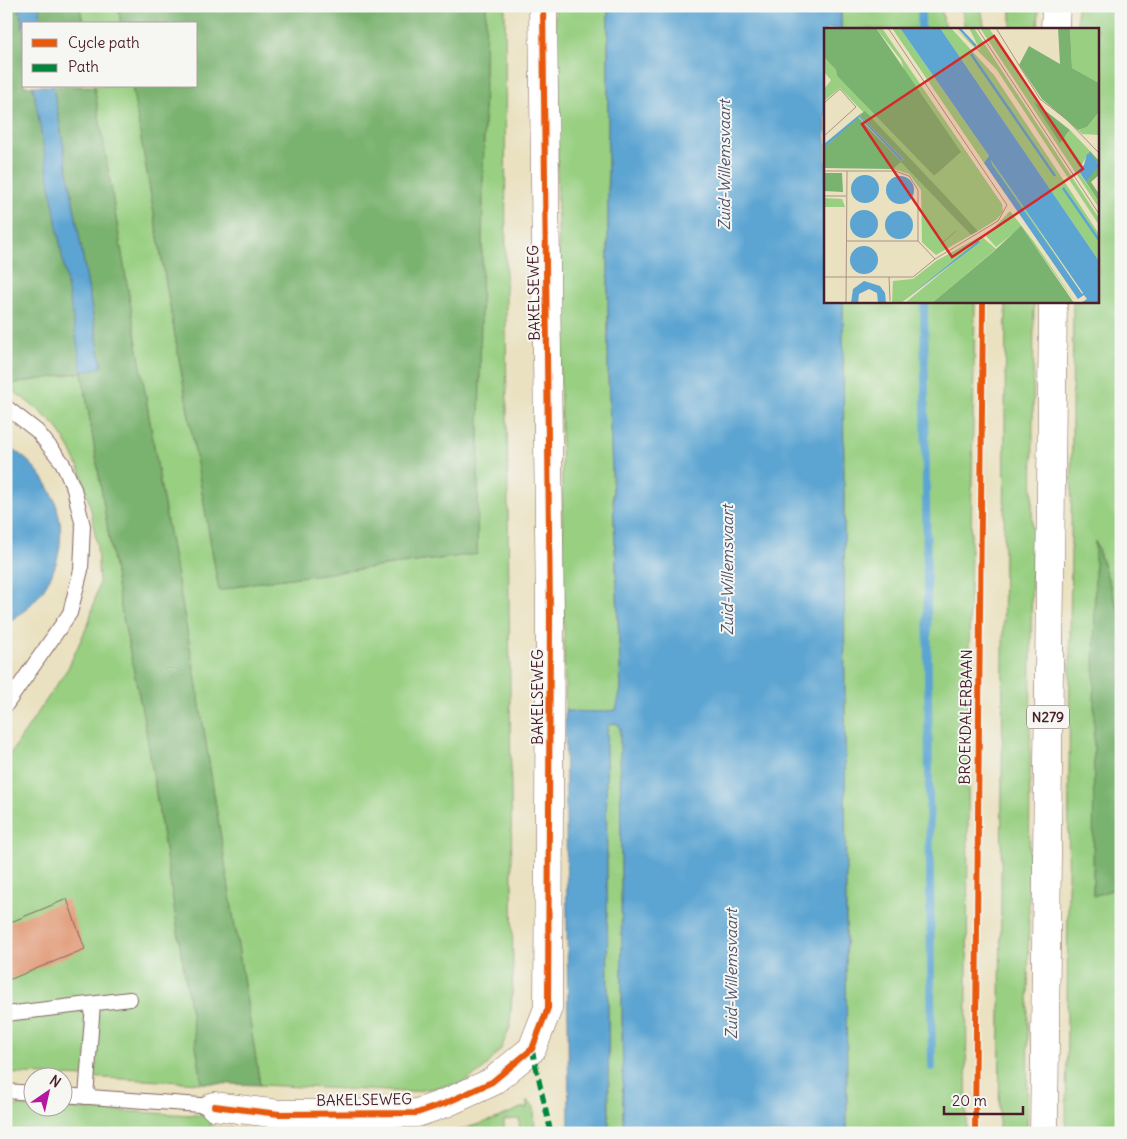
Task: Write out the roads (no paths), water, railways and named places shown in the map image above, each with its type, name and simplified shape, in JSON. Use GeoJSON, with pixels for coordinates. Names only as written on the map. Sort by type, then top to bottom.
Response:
{"type":"FeatureCollection","features":[{"type":"Feature","properties":{"kind":"street","name":"BAKELSEWEG"},"geometry":{"type":"LineString","coordinates":[[214,1106],[280,1114],[417,1113],[446,1103],[492,1082],[532,1049],[548,1008],[550,616],[543,6]]}},
{"type":"Feature","properties":{"kind":"street"},"geometry":{"type":"LineString","coordinates":[[1055,28],[1056,6]]}},
{"type":"Feature","properties":{"kind":"street","name":"N279"},"geometry":{"type":"LineString","coordinates":[[1044,1133],[1052,302]]}},
{"type":"Feature","properties":{"kind":"lane"},"geometry":{"type":"LineString","coordinates":[[6,407],[37,431],[62,462],[74,489],[82,526],[81,570],[70,613],[6,705]]}},
{"type":"Feature","properties":{"kind":"lane"},"geometry":{"type":"LineString","coordinates":[[6,1014],[130,999]]}},
{"type":"Feature","properties":{"kind":"lane"},"geometry":{"type":"LineString","coordinates":[[86,1097],[93,1004]]}},
{"type":"Feature","properties":{"kind":"lane"},"geometry":{"type":"LineString","coordinates":[[6,1091],[22,1092]]}},
{"type":"Feature","properties":{"kind":"lane"},"geometry":{"type":"LineString","coordinates":[[72,1096],[214,1106]]}},
{"type":"Feature","properties":{"kind":"water"},"geometry":{"type":"Polygon","coordinates":[[[19,6],[39,6],[42,22],[22,22],[19,6]]]}},
{"type":"Feature","properties":{"kind":"water","name":"Zuid-Willemsvaart"},"geometry":{"type":"Polygon","coordinates":[[[608,6],[841,6],[841,28],[824,28],[824,302],[843,302],[847,1133],[623,1133],[620,728],[615,723],[608,725],[606,746],[609,1133],[569,1133],[565,711],[597,712],[616,710],[621,689],[608,375],[608,6]]]}},
{"type":"Feature","properties":{"kind":"water"},"geometry":{"type":"Polygon","coordinates":[[[33,88],[53,88],[102,367],[82,372],[33,88]]]}},
{"type":"Feature","properties":{"kind":"water"},"geometry":{"type":"Polygon","coordinates":[[[6,446],[20,454],[39,473],[51,493],[58,513],[61,535],[58,556],[51,576],[40,594],[25,610],[6,623],[6,446]]]}},
{"type":"Feature","properties":{"kind":"water"},"geometry":{"type":"Polygon","coordinates":[[[1121,1128],[1121,1133],[1090,1133],[1091,1129],[1121,1128]]]}},
{"type":"Feature","properties":{"kind":"waterway"},"geometry":{"type":"LineString","coordinates":[[921,14],[921,28]]}},
{"type":"Feature","properties":{"kind":"waterway"},"geometry":{"type":"LineString","coordinates":[[924,302],[932,1067]]}}]}
